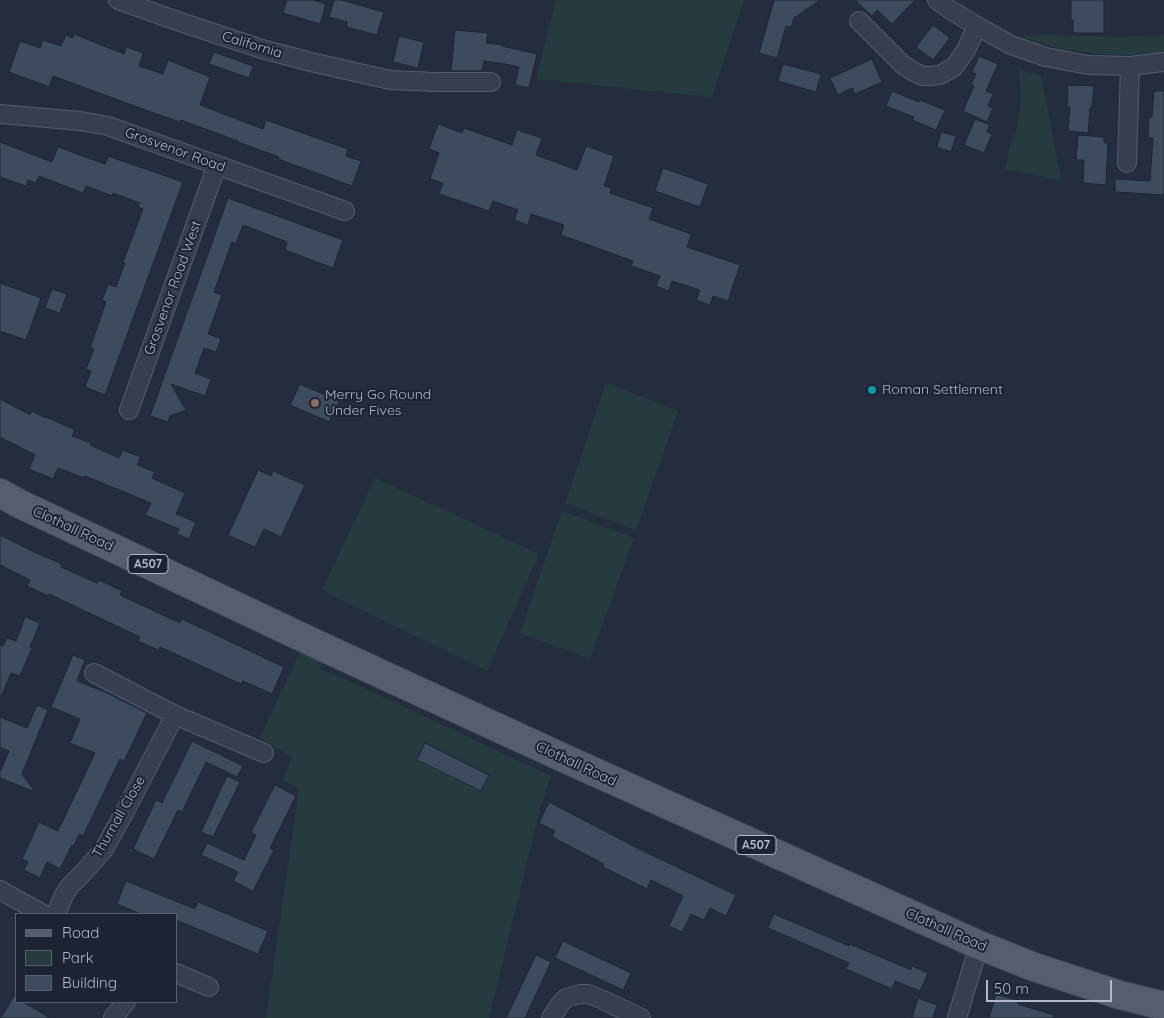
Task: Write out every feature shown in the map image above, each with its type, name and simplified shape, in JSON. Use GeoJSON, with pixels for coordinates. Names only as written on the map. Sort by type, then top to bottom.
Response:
{"type":"FeatureCollection","features":[{"type":"Feature","properties":{"kind":"main road","name":"Clothall Road"},"geometry":{"type":"LineString","coordinates":[[0,493],[91,538],[524,740],[980,945],[1034,967],[1120,995],[1164,1006]]}},
{"type":"Feature","properties":{"kind":"street","name":"California"},"geometry":{"type":"LineString","coordinates":[[118,0],[262,49],[390,80],[491,82]]}},
{"type":"Feature","properties":{"kind":"street"},"geometry":{"type":"LineString","coordinates":[[937,0],[1011,45],[1046,57],[1088,65],[1130,66],[1164,62]]}},
{"type":"Feature","properties":{"kind":"street"},"geometry":{"type":"LineString","coordinates":[[860,21],[903,65],[923,76],[940,75],[954,67],[966,50],[977,26]]}},
{"type":"Feature","properties":{"kind":"street"},"geometry":{"type":"LineString","coordinates":[[1127,163],[1130,66]]}},
{"type":"Feature","properties":{"kind":"street","name":"Grosvenor Road"},"geometry":{"type":"LineString","coordinates":[[0,114],[80,121],[108,126],[345,212]]}},
{"type":"Feature","properties":{"kind":"street","name":"Grosvenor Road West"},"geometry":{"type":"LineString","coordinates":[[129,410],[217,165]]}},
{"type":"Feature","properties":{"kind":"street"},"geometry":{"type":"LineString","coordinates":[[94,673],[175,715],[264,753]]}},
{"type":"Feature","properties":{"kind":"street","name":"Thurnall Close"},"geometry":{"type":"LineString","coordinates":[[56,913],[70,886],[104,849],[175,715]]}},
{"type":"Feature","properties":{"kind":"street"},"geometry":{"type":"LineString","coordinates":[[0,890],[41,913]]}},
{"type":"Feature","properties":{"kind":"street"},"geometry":{"type":"LineString","coordinates":[[957,1018],[980,945]]}},
{"type":"Feature","properties":{"kind":"street"},"geometry":{"type":"LineString","coordinates":[[178,974],[209,987]]}},
{"type":"Feature","properties":{"kind":"street"},"geometry":{"type":"LineString","coordinates":[[551,1018],[566,998],[580,994],[588,994],[640,1018]]}},
{"type":"Feature","properties":{"kind":"street"},"geometry":{"type":"LineString","coordinates":[[113,1018],[125,1003]]}},
{"type":"Feature","properties":{"kind":"green space"},"geometry":{"type":"Polygon","coordinates":[[[556,0],[744,0],[712,97],[536,79],[556,0]]]}},
{"type":"Feature","properties":{"kind":"green space"},"geometry":{"type":"Polygon","coordinates":[[[1025,35],[1158,37],[1164,35],[1164,53],[1100,54],[1062,49],[1025,38],[1025,35]]]}},
{"type":"Feature","properties":{"kind":"green space"},"geometry":{"type":"Polygon","coordinates":[[[1019,70],[1041,75],[1061,180],[1005,169],[1011,141],[1017,128],[1021,99],[1019,70]]]}},
{"type":"Feature","properties":{"kind":"green space"},"geometry":{"type":"Polygon","coordinates":[[[606,383],[678,411],[636,530],[565,503],[606,383]]]}},
{"type":"Feature","properties":{"kind":"green space"},"geometry":{"type":"Polygon","coordinates":[[[375,478],[539,554],[487,671],[322,590],[375,478]]]}},
{"type":"Feature","properties":{"kind":"green space"},"geometry":{"type":"Polygon","coordinates":[[[562,511],[634,538],[590,659],[520,633],[562,511]]]}},
{"type":"Feature","properties":{"kind":"green space"},"geometry":{"type":"Polygon","coordinates":[[[300,652],[321,661],[320,669],[551,776],[540,809],[489,1018],[266,1018],[299,789],[283,780],[292,757],[260,738],[300,652]]]}},
{"type":"Feature","properties":{"kind":"building"},"geometry":{"type":"Polygon","coordinates":[[[287,0],[313,0],[326,4],[320,24],[283,13],[287,0]]]}},
{"type":"Feature","properties":{"kind":"building"},"geometry":{"type":"Polygon","coordinates":[[[334,0],[341,0],[384,12],[377,35],[346,27],[347,22],[329,17],[334,0]]]}},
{"type":"Feature","properties":{"kind":"building"},"geometry":{"type":"Polygon","coordinates":[[[774,0],[820,0],[794,18],[791,27],[786,26],[777,58],[759,53],[774,0]]]}},
{"type":"Feature","properties":{"kind":"building"},"geometry":{"type":"Polygon","coordinates":[[[855,0],[915,0],[892,24],[877,10],[872,16],[855,0]]]}},
{"type":"Feature","properties":{"kind":"building"},"geometry":{"type":"Polygon","coordinates":[[[1071,0],[1104,0],[1104,33],[1073,33],[1071,0]]]}},
{"type":"Feature","properties":{"kind":"building"},"geometry":{"type":"Polygon","coordinates":[[[933,25],[950,38],[933,60],[916,47],[933,25]]]}},
{"type":"Feature","properties":{"kind":"building"},"geometry":{"type":"Polygon","coordinates":[[[455,30],[488,33],[486,43],[537,54],[529,88],[515,85],[519,67],[484,61],[482,71],[451,71],[455,30]]]}},
{"type":"Feature","properties":{"kind":"building"},"geometry":{"type":"Polygon","coordinates":[[[74,34],[124,54],[126,47],[143,53],[139,66],[163,74],[168,60],[210,77],[200,105],[263,129],[266,120],[348,149],[346,156],[361,161],[352,186],[181,120],[180,122],[53,76],[49,87],[9,72],[20,41],[40,48],[43,40],[61,46],[66,35],[73,38],[74,34]]]}},
{"type":"Feature","properties":{"kind":"building"},"geometry":{"type":"Polygon","coordinates":[[[399,36],[424,42],[418,68],[393,62],[399,36]]]}},
{"type":"Feature","properties":{"kind":"building"},"geometry":{"type":"Polygon","coordinates":[[[214,52],[253,66],[249,78],[209,64],[214,52]]]}},
{"type":"Feature","properties":{"kind":"building"},"geometry":{"type":"Polygon","coordinates":[[[979,56],[998,64],[986,91],[993,94],[988,106],[993,108],[987,122],[963,111],[974,86],[971,84],[976,74],[972,72],[979,56]]]}},
{"type":"Feature","properties":{"kind":"building"},"geometry":{"type":"Polygon","coordinates":[[[872,59],[882,82],[855,94],[852,88],[838,95],[830,78],[872,59]]]}},
{"type":"Feature","properties":{"kind":"building"},"geometry":{"type":"Polygon","coordinates":[[[783,64],[821,74],[816,92],[778,81],[783,64]]]}},
{"type":"Feature","properties":{"kind":"building"},"geometry":{"type":"Polygon","coordinates":[[[1068,85],[1094,86],[1088,133],[1068,131],[1070,107],[1067,107],[1068,85]]]}},
{"type":"Feature","properties":{"kind":"building"},"geometry":{"type":"Polygon","coordinates":[[[892,91],[945,110],[936,130],[912,120],[914,117],[886,106],[892,91]]]}},
{"type":"Feature","properties":{"kind":"building"},"geometry":{"type":"Polygon","coordinates":[[[1154,91],[1164,91],[1164,195],[1115,192],[1115,179],[1150,181],[1153,138],[1148,138],[1149,117],[1152,117],[1154,91]]]}},
{"type":"Feature","properties":{"kind":"building"},"geometry":{"type":"Polygon","coordinates":[[[975,119],[990,125],[987,132],[992,134],[984,153],[964,145],[975,119]]]}},
{"type":"Feature","properties":{"kind":"building"},"geometry":{"type":"Polygon","coordinates":[[[438,124],[462,133],[464,128],[512,145],[517,130],[542,138],[536,155],[577,170],[586,146],[614,156],[604,186],[612,188],[610,193],[653,208],[649,219],[691,234],[687,247],[740,265],[728,301],[713,296],[710,305],[696,300],[700,290],[672,281],[669,291],[656,286],[660,276],[631,266],[633,261],[561,235],[564,225],[531,214],[528,225],[514,220],[518,210],[493,201],[489,211],[439,194],[443,183],[430,179],[439,153],[429,149],[438,124]]]}},
{"type":"Feature","properties":{"kind":"building"},"geometry":{"type":"Polygon","coordinates":[[[941,132],[956,136],[951,152],[937,147],[941,132]]]}},
{"type":"Feature","properties":{"kind":"building"},"geometry":{"type":"Polygon","coordinates":[[[1078,135],[1104,137],[1104,143],[1108,143],[1106,185],[1083,183],[1084,160],[1076,160],[1078,135]]]}},
{"type":"Feature","properties":{"kind":"building"},"geometry":{"type":"Polygon","coordinates":[[[0,142],[52,162],[58,147],[105,164],[108,156],[183,182],[105,395],[85,387],[91,371],[86,369],[94,349],[90,348],[106,302],[102,300],[108,284],[116,287],[125,263],[123,262],[143,209],[138,207],[140,203],[113,193],[112,196],[86,186],[83,193],[39,176],[36,183],[28,180],[26,186],[0,177],[0,142]]]}},
{"type":"Feature","properties":{"kind":"building"},"geometry":{"type":"Polygon","coordinates":[[[663,168],[708,184],[700,207],[655,191],[663,168]]]}},
{"type":"Feature","properties":{"kind":"building"},"geometry":{"type":"Polygon","coordinates":[[[228,198],[343,240],[333,268],[285,250],[287,242],[243,225],[236,244],[232,242],[214,292],[222,295],[208,334],[221,339],[216,352],[204,348],[195,373],[211,379],[205,396],[171,384],[186,410],[170,416],[168,422],[150,416],[228,198]]]}},
{"type":"Feature","properties":{"kind":"building"},"geometry":{"type":"Polygon","coordinates":[[[0,283],[41,298],[26,340],[0,331],[0,283]]]}},
{"type":"Feature","properties":{"kind":"building"},"geometry":{"type":"Polygon","coordinates":[[[52,289],[67,294],[60,313],[45,308],[52,289]]]}},
{"type":"Feature","properties":{"kind":"building","name":"Merry Go Round Under Fives"},"geometry":{"type":"Polygon","coordinates":[[[300,384],[339,401],[329,422],[290,405],[300,384]]]}},
{"type":"Feature","properties":{"kind":"building"},"geometry":{"type":"Polygon","coordinates":[[[0,399],[30,415],[32,411],[75,430],[72,436],[91,443],[90,445],[119,458],[123,450],[141,457],[137,465],[155,472],[152,478],[185,493],[176,514],[196,522],[189,539],[177,534],[179,529],[145,515],[151,503],[85,476],[84,478],[58,468],[53,479],[29,469],[35,455],[0,437],[0,399]]]}},
{"type":"Feature","properties":{"kind":"building"},"geometry":{"type":"Polygon","coordinates":[[[258,470],[271,476],[273,471],[305,485],[281,537],[264,529],[255,547],[228,535],[258,470]]]}},
{"type":"Feature","properties":{"kind":"building"},"geometry":{"type":"Polygon","coordinates":[[[0,535],[62,564],[61,567],[97,583],[99,580],[122,591],[120,595],[180,623],[182,619],[284,667],[272,694],[243,681],[241,684],[160,647],[158,650],[138,641],[140,637],[49,594],[48,596],[27,586],[30,580],[0,565],[0,535]]]}},
{"type":"Feature","properties":{"kind":"building"},"geometry":{"type":"Polygon","coordinates":[[[25,617],[40,623],[20,676],[11,673],[0,699],[0,645],[3,646],[7,638],[16,641],[25,617]]]}},
{"type":"Feature","properties":{"kind":"building"},"geometry":{"type":"Polygon","coordinates":[[[73,655],[85,660],[77,681],[105,692],[147,713],[124,761],[120,759],[83,836],[79,834],[60,869],[47,862],[40,878],[24,870],[28,862],[22,859],[39,822],[58,831],[95,753],[70,743],[80,719],[51,707],[73,655]]]}},
{"type":"Feature","properties":{"kind":"building"},"geometry":{"type":"Polygon","coordinates":[[[37,705],[48,710],[22,774],[35,792],[0,778],[0,772],[9,751],[0,748],[0,717],[27,728],[37,705]]]}},
{"type":"Feature","properties":{"kind":"building"},"geometry":{"type":"Polygon","coordinates":[[[192,741],[243,766],[237,777],[206,762],[182,812],[178,810],[154,859],[133,849],[156,800],[162,803],[192,741]]]}},
{"type":"Feature","properties":{"kind":"building"},"geometry":{"type":"Polygon","coordinates":[[[425,743],[489,775],[481,791],[417,760],[425,743]]]}},
{"type":"Feature","properties":{"kind":"building"},"geometry":{"type":"Polygon","coordinates":[[[227,776],[240,782],[213,837],[201,832],[227,776]]]}},
{"type":"Feature","properties":{"kind":"building"},"geometry":{"type":"Polygon","coordinates":[[[275,785],[296,796],[270,848],[274,850],[253,891],[233,881],[238,872],[201,855],[207,843],[244,860],[256,835],[251,832],[275,785]]]}},
{"type":"Feature","properties":{"kind":"building"},"geometry":{"type":"Polygon","coordinates":[[[549,802],[643,851],[736,895],[726,916],[710,908],[704,920],[691,914],[682,932],[669,926],[683,896],[651,880],[647,889],[603,867],[604,864],[552,837],[555,831],[539,823],[549,802]]]}},
{"type":"Feature","properties":{"kind":"building"},"geometry":{"type":"Polygon","coordinates":[[[126,881],[195,909],[198,902],[268,931],[258,954],[178,921],[178,913],[139,913],[117,904],[126,881]]]}},
{"type":"Feature","properties":{"kind":"building"},"geometry":{"type":"Polygon","coordinates":[[[774,914],[911,970],[912,966],[928,973],[920,991],[895,981],[892,989],[846,969],[849,963],[768,928],[774,914]]]}},
{"type":"Feature","properties":{"kind":"building"},"geometry":{"type":"Polygon","coordinates":[[[563,941],[631,973],[623,990],[555,958],[563,941]]]}},
{"type":"Feature","properties":{"kind":"building"},"geometry":{"type":"Polygon","coordinates":[[[536,955],[551,962],[525,1018],[506,1018],[536,955]]]}},
{"type":"Feature","properties":{"kind":"building"},"geometry":{"type":"Polygon","coordinates":[[[996,994],[1019,1001],[1018,1004],[1054,1015],[1053,1018],[989,1018],[996,994]]]}},
{"type":"Feature","properties":{"kind":"building"},"geometry":{"type":"Polygon","coordinates":[[[14,996],[15,1003],[25,1003],[50,1018],[1,1018],[14,996]]]}},
{"type":"Feature","properties":{"kind":"building"},"geometry":{"type":"Polygon","coordinates":[[[918,998],[937,1005],[933,1018],[912,1018],[918,998]]]}},
{"type":"Feature","properties":{"kind":"place","name":"Roman Settlement"},"geometry":{"type":"Point","coordinates":[872,390]}},
{"type":"Feature","properties":{"kind":"place","name":"Merry Go Round Under Fives"},"geometry":{"type":"Point","coordinates":[315,403]}}]}
